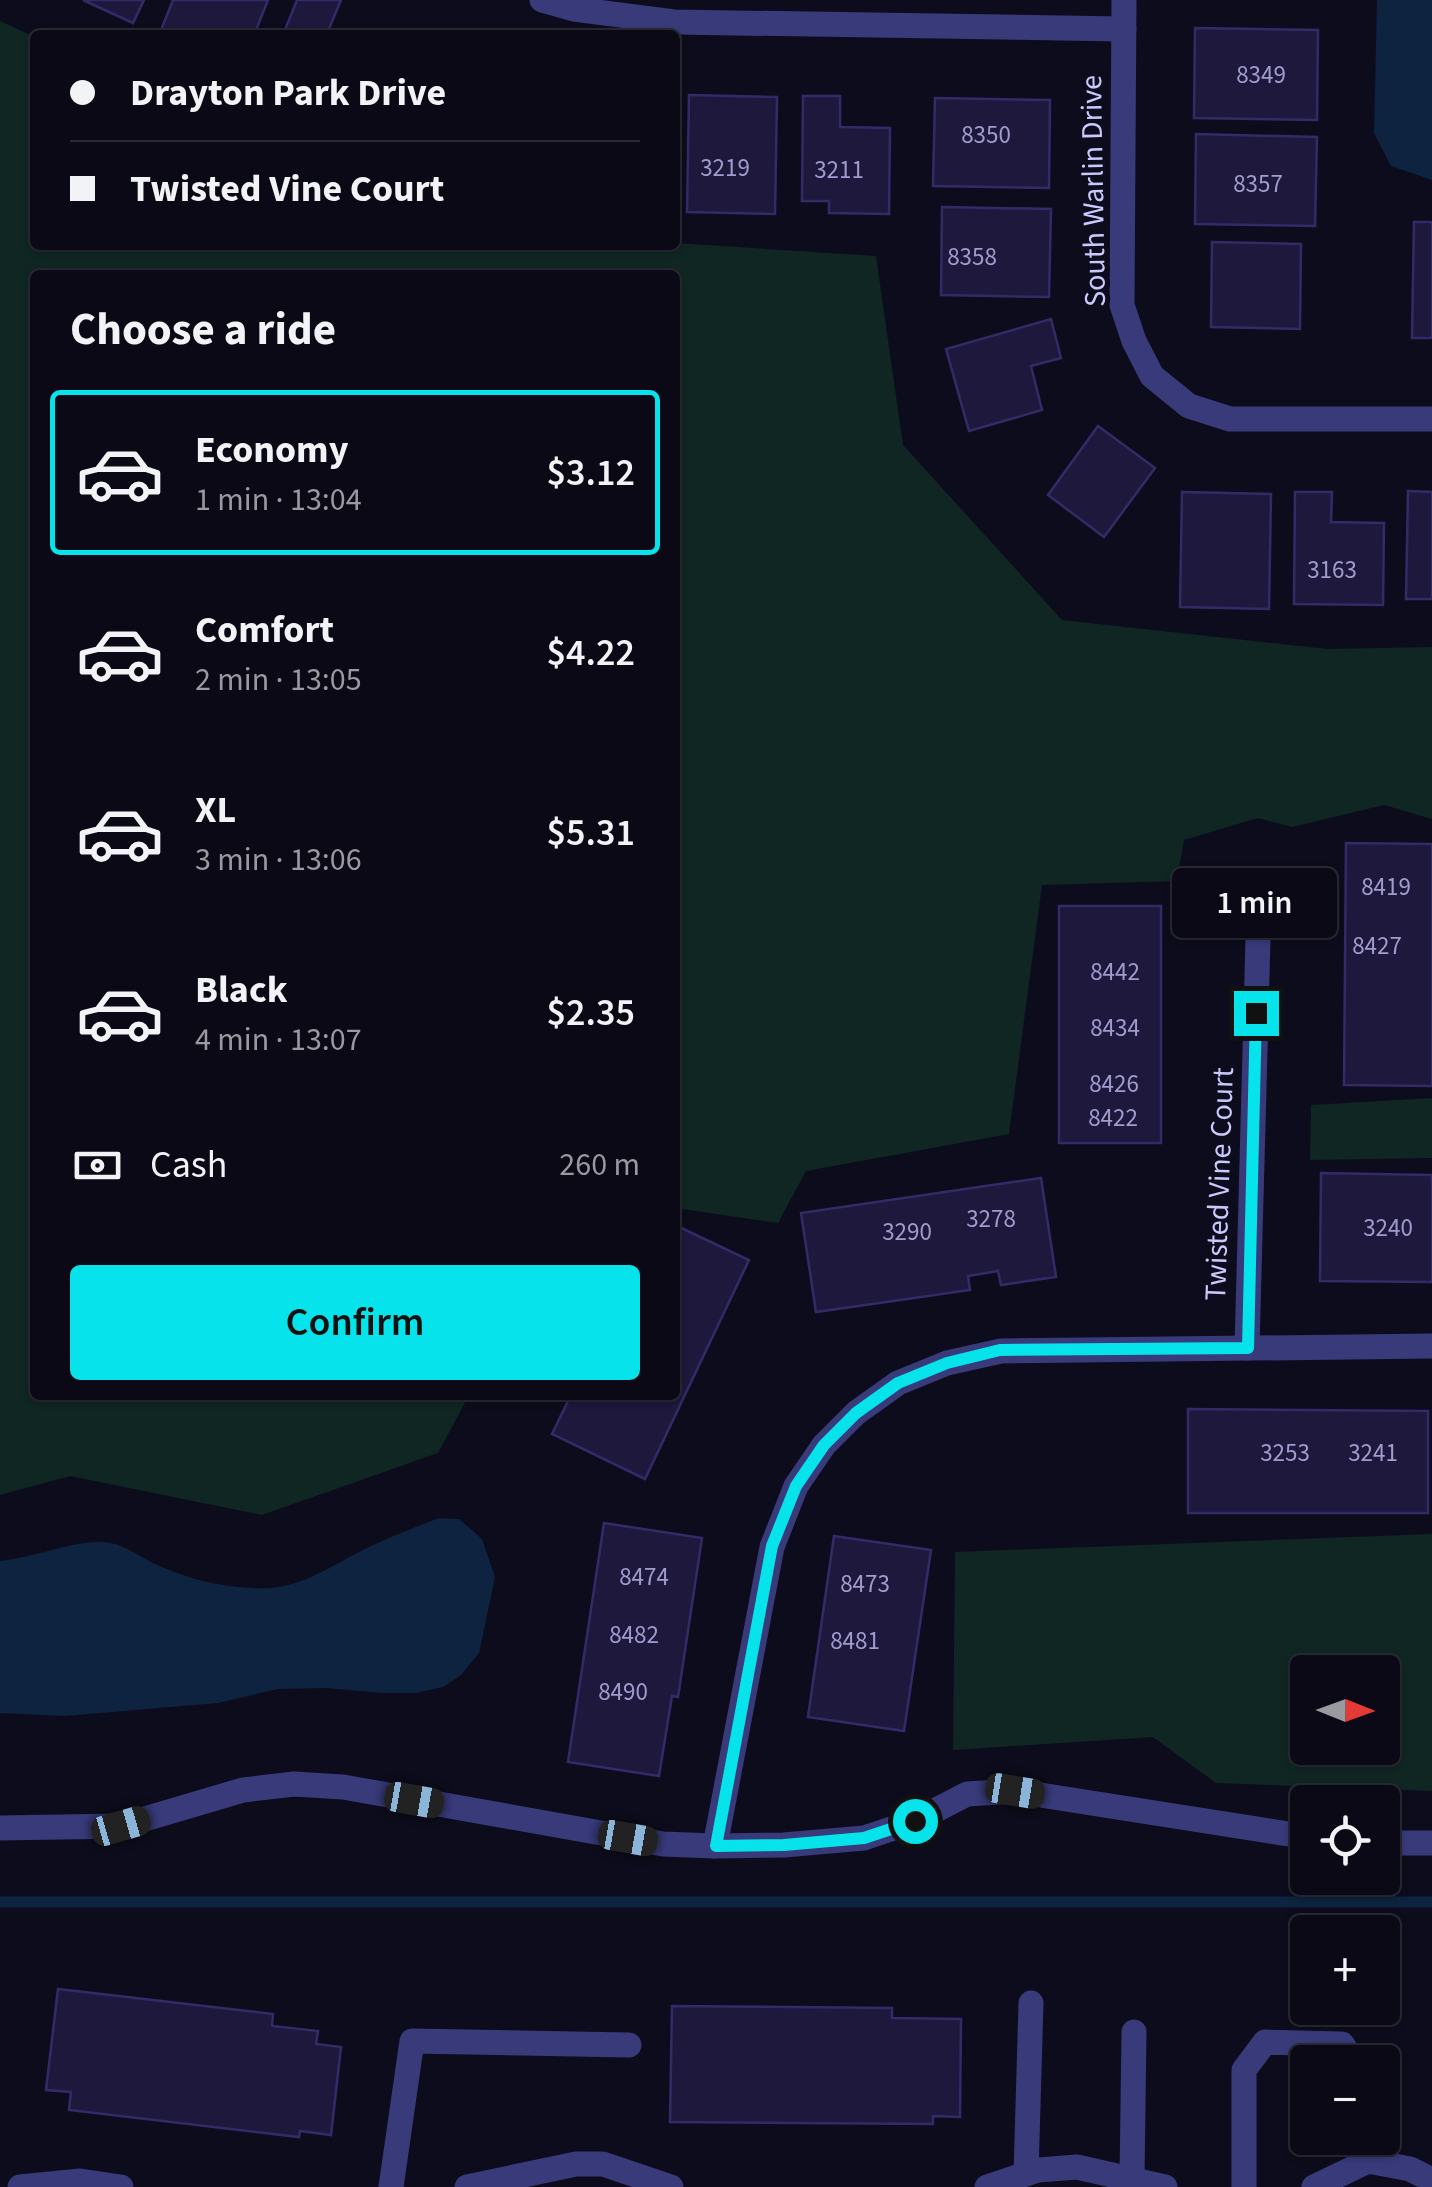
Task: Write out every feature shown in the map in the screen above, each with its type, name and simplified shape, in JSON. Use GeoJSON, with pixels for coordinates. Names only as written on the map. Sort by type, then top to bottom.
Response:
{"type":"FeatureCollection","features":[{"type":"Feature","properties":{"kind":"street"},"geometry":{"type":"LineString","coordinates":[[542,0],[574,10],[674,22],[1124,29]]}},
{"type":"Feature","properties":{"kind":"street","name":"South Warlin Drive"},"geometry":{"type":"LineString","coordinates":[[1124,0],[1122,305],[1134,342],[1152,376],[1189,406],[1230,419],[1432,419]]}},
{"type":"Feature","properties":{"kind":"street","name":"Twisted Vine Court"},"geometry":{"type":"LineString","coordinates":[[1248,1348],[1260,902]]}},
{"type":"Feature","properties":{"kind":"street"},"geometry":{"type":"LineString","coordinates":[[716,1846],[772,1546],[796,1486],[824,1445],[856,1413],[898,1383],[947,1363],[1000,1350],[1432,1346]]}},
{"type":"Feature","properties":{"kind":"street"},"geometry":{"type":"LineString","coordinates":[[0,1828],[121,1826],[243,1790],[294,1784],[344,1787],[663,1844],[784,1845],[864,1838],[915,1821],[967,1794],[1015,1791],[1290,1835]]}},
{"type":"Feature","properties":{"kind":"street"},"geometry":{"type":"LineString","coordinates":[[1400,1842],[1432,1843]]}},
{"type":"Feature","properties":{"kind":"street"},"geometry":{"type":"LineString","coordinates":[[1026,2174],[1030,2003]]}},
{"type":"Feature","properties":{"kind":"street"},"geometry":{"type":"LineString","coordinates":[[1132,2179],[1134,2032]]}},
{"type":"Feature","properties":{"kind":"street"},"geometry":{"type":"LineString","coordinates":[[391,2187],[412,2041],[629,2044]]}},
{"type":"Feature","properties":{"kind":"street"},"geometry":{"type":"LineString","coordinates":[[1244,2187],[1244,2070],[1265,2042],[1343,2045]]}},
{"type":"Feature","properties":{"kind":"street"},"geometry":{"type":"LineString","coordinates":[[1314,2187],[1359,2155]]}},
{"type":"Feature","properties":{"kind":"street"},"geometry":{"type":"LineString","coordinates":[[1380,2155],[1432,2180]]}},
{"type":"Feature","properties":{"kind":"street"},"geometry":{"type":"LineString","coordinates":[[467,2187],[576,2164],[603,2164],[671,2187]]}},
{"type":"Feature","properties":{"kind":"street"},"geometry":{"type":"LineString","coordinates":[[987,2187],[1026,2174],[1077,2166],[1165,2187]]}},
{"type":"Feature","properties":{"kind":"street"},"geometry":{"type":"LineString","coordinates":[[20,2187],[80,2181],[121,2187]]}},
{"type":"Feature","properties":{"kind":"green space"},"geometry":{"type":"Polygon","coordinates":[[[0,21],[30,35],[30,250],[680,250],[680,243],[876,256],[903,445],[1062,620],[1327,649],[1432,647],[1432,819],[1384,805],[1292,827],[1258,818],[1184,840],[1177,881],[1042,885],[1009,1134],[806,1171],[778,1223],[680,1209],[680,270],[30,270],[30,1400],[466,1400],[438,1453],[262,1515],[70,1476],[0,1495],[0,21]]]}},
{"type":"Feature","properties":{"kind":"green space"},"geometry":{"type":"Polygon","coordinates":[[[1432,1098],[1432,1158],[1310,1160],[1311,1105],[1432,1098]]]}},
{"type":"Feature","properties":{"kind":"green space"},"geometry":{"type":"Polygon","coordinates":[[[1432,1534],[1432,1791],[1400,1790],[1400,1785],[1216,1783],[1153,1737],[953,1750],[955,1552],[1432,1534]]]}},
{"type":"Feature","properties":{"kind":"water"},"geometry":{"type":"Polygon","coordinates":[[[1377,0],[1432,0],[1432,180],[1391,166],[1374,133],[1377,0]]]}},
{"type":"Feature","properties":{"kind":"water"},"geometry":{"type":"Polygon","coordinates":[[[439,1518],[459,1519],[482,1539],[495,1577],[479,1653],[461,1675],[443,1687],[415,1693],[278,1689],[218,1703],[65,1716],[0,1713],[0,1561],[104,1542],[195,1579],[271,1588],[304,1580],[375,1544],[439,1518]]]}},
{"type":"Feature","properties":{"kind":"building"},"geometry":{"type":"Polygon","coordinates":[[[83,0],[144,0],[133,23],[83,0]]]}},
{"type":"Feature","properties":{"kind":"building"},"geometry":{"type":"Polygon","coordinates":[[[173,0],[268,0],[256,30],[161,30],[173,0]]]}},
{"type":"Feature","properties":{"kind":"building"},"geometry":{"type":"Polygon","coordinates":[[[297,0],[341,0],[328,30],[285,30],[297,0]]]}},
{"type":"Feature","properties":{"kind":"building"},"geometry":{"type":"Polygon","coordinates":[[[1195,28],[1318,30],[1317,120],[1194,118],[1195,28]]]}},
{"type":"Feature","properties":{"kind":"building"},"geometry":{"type":"Polygon","coordinates":[[[689,95],[777,97],[775,214],[687,212],[689,95]]]}},
{"type":"Feature","properties":{"kind":"building"},"geometry":{"type":"Polygon","coordinates":[[[803,96],[840,96],[840,127],[890,128],[889,214],[829,213],[829,201],[802,201],[803,96]]]}},
{"type":"Feature","properties":{"kind":"building"},"geometry":{"type":"Polygon","coordinates":[[[935,98],[1050,100],[1049,188],[933,186],[935,98]]]}},
{"type":"Feature","properties":{"kind":"building"},"geometry":{"type":"Polygon","coordinates":[[[1196,134],[1317,137],[1315,226],[1195,224],[1196,134]]]}},
{"type":"Feature","properties":{"kind":"building"},"geometry":{"type":"Polygon","coordinates":[[[942,207],[1051,209],[1049,297],[941,295],[942,207]]]}},
{"type":"Feature","properties":{"kind":"building"},"geometry":{"type":"Polygon","coordinates":[[[1414,222],[1432,222],[1432,338],[1412,338],[1414,222]]]}},
{"type":"Feature","properties":{"kind":"building"},"geometry":{"type":"Polygon","coordinates":[[[1212,242],[1301,244],[1300,329],[1211,327],[1212,242]]]}},
{"type":"Feature","properties":{"kind":"building"},"geometry":{"type":"Polygon","coordinates":[[[1051,319],[1061,358],[1031,366],[1042,410],[969,431],[946,349],[1051,319]]]}},
{"type":"Feature","properties":{"kind":"building"},"geometry":{"type":"Polygon","coordinates":[[[1098,426],[1155,468],[1104,537],[1048,495],[1098,426]]]}},
{"type":"Feature","properties":{"kind":"building"},"geometry":{"type":"Polygon","coordinates":[[[1408,491],[1432,492],[1432,599],[1406,599],[1408,491]]]}},
{"type":"Feature","properties":{"kind":"building"},"geometry":{"type":"Polygon","coordinates":[[[1182,492],[1271,494],[1269,609],[1180,607],[1182,492]]]}},
{"type":"Feature","properties":{"kind":"building"},"geometry":{"type":"Polygon","coordinates":[[[1295,492],[1332,492],[1331,522],[1384,523],[1383,605],[1294,604],[1295,492]]]}},
{"type":"Feature","properties":{"kind":"building"},"geometry":{"type":"Polygon","coordinates":[[[1346,843],[1432,844],[1432,1086],[1344,1085],[1346,843]]]}},
{"type":"Feature","properties":{"kind":"building"},"geometry":{"type":"Polygon","coordinates":[[[1059,906],[1161,906],[1161,1143],[1059,1143],[1059,906]]]}},
{"type":"Feature","properties":{"kind":"building"},"geometry":{"type":"Polygon","coordinates":[[[1321,1173],[1432,1175],[1432,1282],[1320,1281],[1321,1173]]]}},
{"type":"Feature","properties":{"kind":"building"},"geometry":{"type":"Polygon","coordinates":[[[1041,1178],[1056,1277],[1001,1285],[998,1271],[968,1276],[970,1290],[816,1312],[801,1213],[1041,1178]]]}},
{"type":"Feature","properties":{"kind":"building"},"geometry":{"type":"Polygon","coordinates":[[[680,1227],[749,1260],[645,1479],[552,1434],[569,1400],[680,1400],[680,1227]]]}},
{"type":"Feature","properties":{"kind":"building"},"geometry":{"type":"Polygon","coordinates":[[[1188,1409],[1428,1411],[1428,1513],[1188,1513],[1188,1409]]]}},
{"type":"Feature","properties":{"kind":"building"},"geometry":{"type":"Polygon","coordinates":[[[604,1523],[702,1538],[678,1697],[672,1696],[659,1776],[568,1762],[604,1523]]]}},
{"type":"Feature","properties":{"kind":"building"},"geometry":{"type":"Polygon","coordinates":[[[834,1536],[931,1550],[904,1731],[808,1717],[834,1536]]]}},
{"type":"Feature","properties":{"kind":"building"},"geometry":{"type":"Polygon","coordinates":[[[58,1989],[273,2014],[272,2026],[318,2031],[316,2044],[341,2047],[331,2135],[300,2131],[299,2137],[69,2110],[71,2092],[46,2090],[58,1989]]]}},
{"type":"Feature","properties":{"kind":"building"},"geometry":{"type":"Polygon","coordinates":[[[672,2006],[892,2008],[892,2018],[961,2019],[960,2117],[933,2116],[933,2124],[670,2122],[672,2006]]]}},
{"type":"Feature","properties":{"kind":"waterway"},"geometry":{"type":"LineString","coordinates":[[0,1902],[1432,1902]]}},
{"type":"Feature","properties":{"kind":"route"},"geometry":{"type":"LineString","coordinates":[[915,1821],[864,1838],[716,1846],[772,1546],[796,1486],[824,1445],[856,1413],[898,1383],[947,1363],[1000,1350],[1248,1348],[1256,1013]]}}]}
